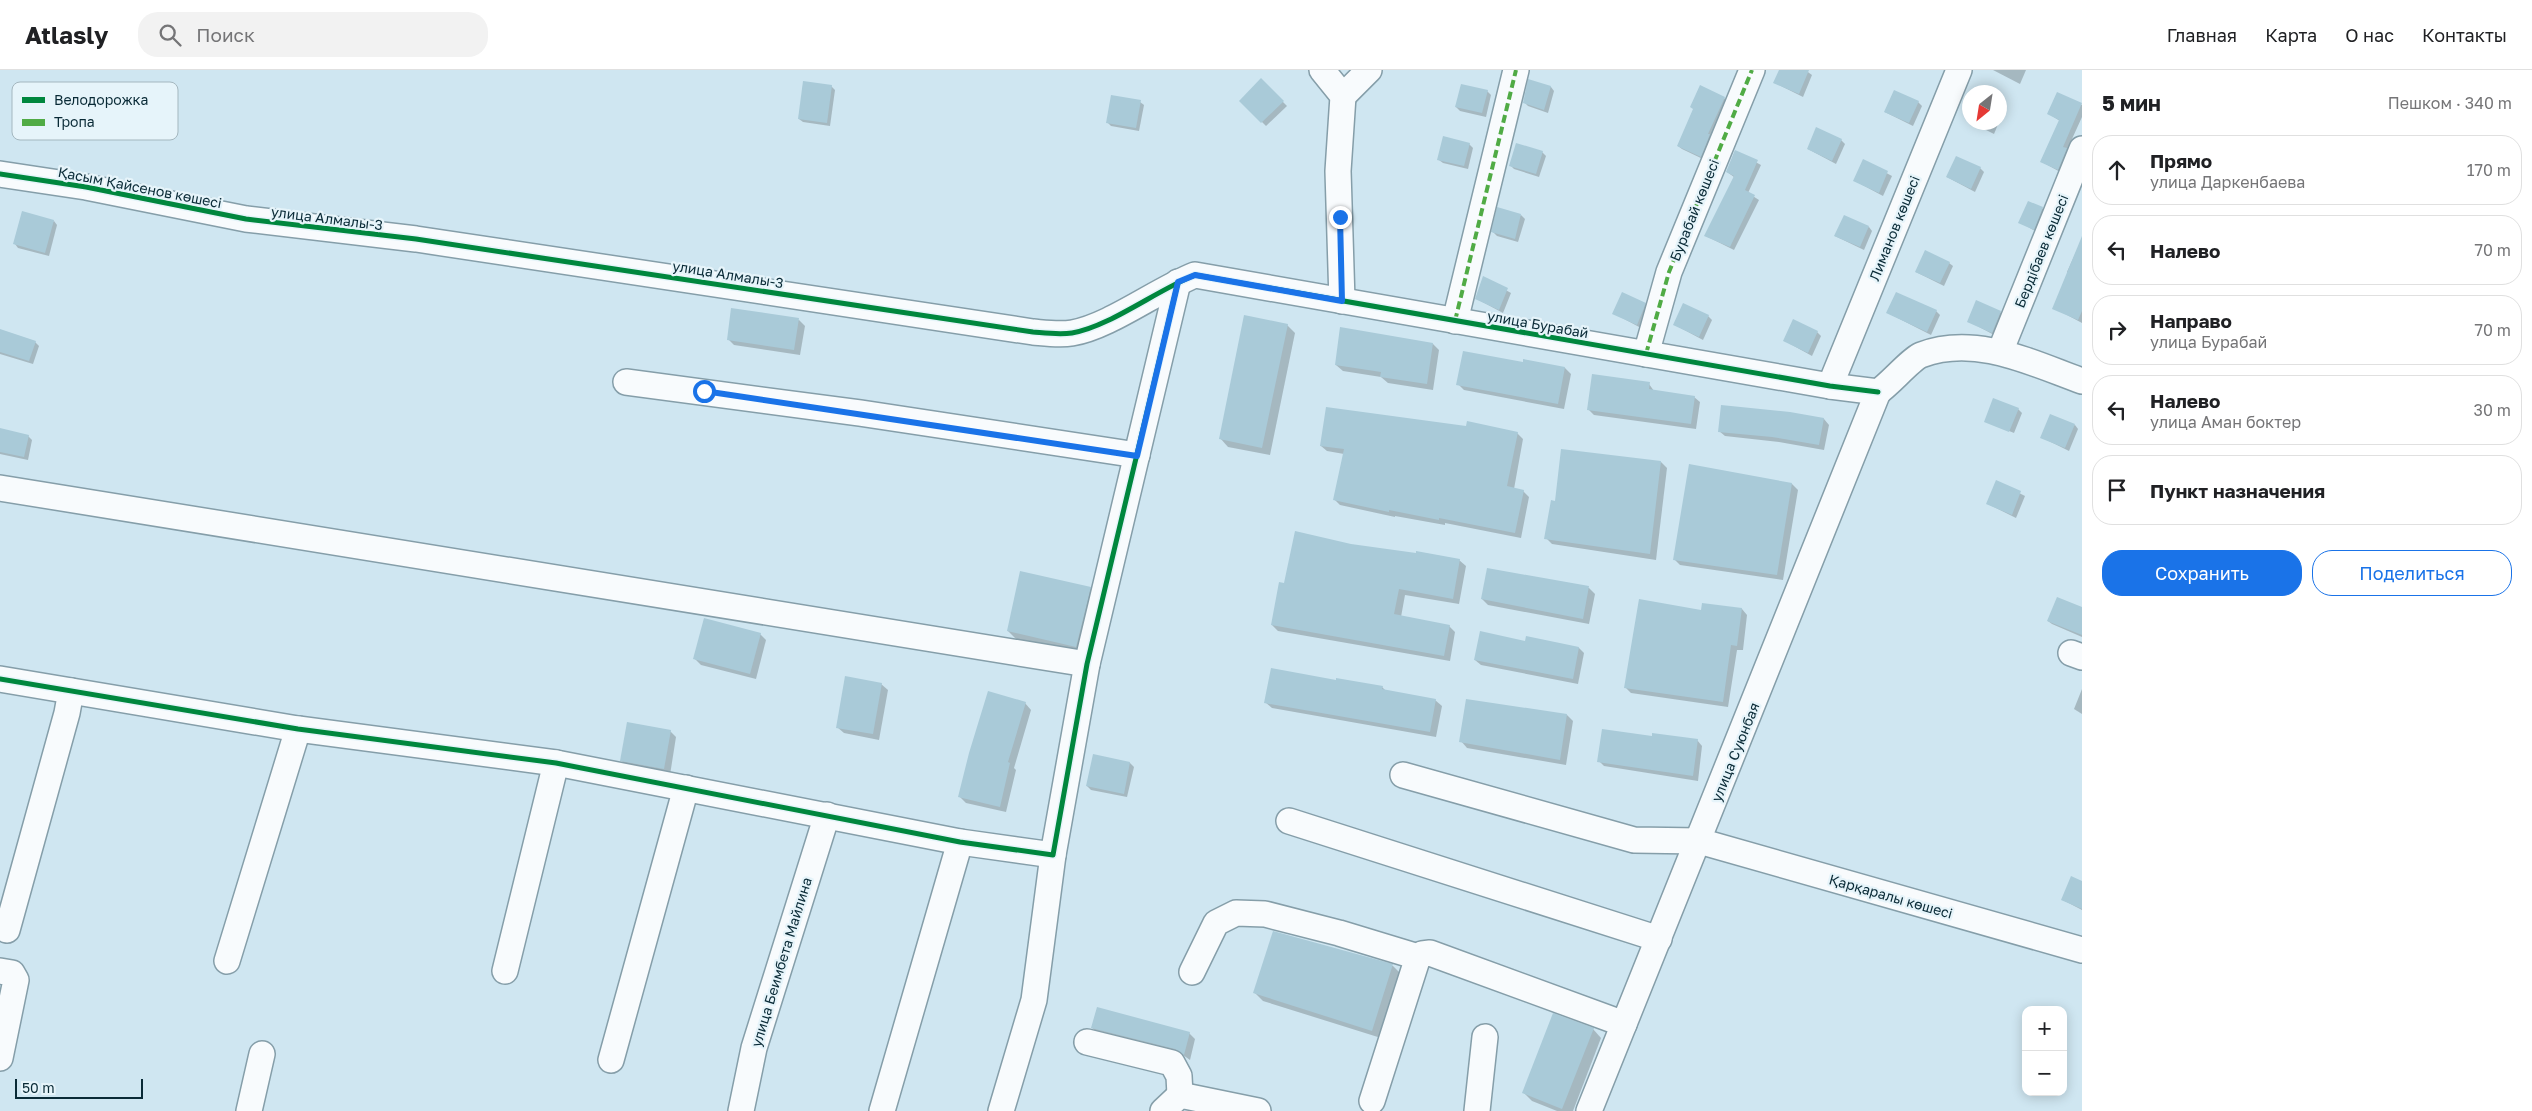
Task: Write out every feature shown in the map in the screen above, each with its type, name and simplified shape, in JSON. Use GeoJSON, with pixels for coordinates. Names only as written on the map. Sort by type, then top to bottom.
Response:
{"type":"FeatureCollection","features":[{"type":"Feature","properties":{"kind":"street"},"geometry":{"type":"LineString","coordinates":[[1322,70],[1343,96]]}},
{"type":"Feature","properties":{"kind":"street"},"geometry":{"type":"LineString","coordinates":[[1342,301],[1338,171],[1343,96],[1369,70]]}},
{"type":"Feature","properties":{"kind":"street"},"geometry":{"type":"LineString","coordinates":[[1455,321],[1516,70]]}},
{"type":"Feature","properties":{"kind":"street","name":"Бурабай көшесі"},"geometry":{"type":"LineString","coordinates":[[1646,354],[1669,272],[1752,70]]}},
{"type":"Feature","properties":{"kind":"street","name":"Лиманов көшесі"},"geometry":{"type":"LineString","coordinates":[[1830,386],[1959,70]]}},
{"type":"Feature","properties":{"kind":"street","name":"Бердібаев көшесі"},"geometry":{"type":"LineString","coordinates":[[2000,352],[2082,149]]}},
{"type":"Feature","properties":{"kind":"street","name":"Қасым Қайсенов көшесі"},"geometry":{"type":"LineString","coordinates":[[0,174],[86,187],[246,219]]}},
{"type":"Feature","properties":{"kind":"street","name":"улица Алмалы-3"},"geometry":{"type":"LineString","coordinates":[[246,219],[416,239],[1052,333],[1071,334],[1097,325],[1186,279]]}},
{"type":"Feature","properties":{"kind":"street"},"geometry":{"type":"LineString","coordinates":[[1001,1111],[1034,1000],[1052,856],[1087,664],[1137,456],[1186,279]]}},
{"type":"Feature","properties":{"kind":"street","name":"улица Бурабай"},"geometry":{"type":"LineString","coordinates":[[1186,279],[1342,301],[1830,386],[1878,392]]}},
{"type":"Feature","properties":{"kind":"street"},"geometry":{"type":"LineString","coordinates":[[1878,392],[1920,355],[1960,348],[2000,352],[2082,381]]}},
{"type":"Feature","properties":{"kind":"street"},"geometry":{"type":"LineString","coordinates":[[626,382],[860,413],[1137,456]]}},
{"type":"Feature","properties":{"kind":"street","name":"улица Суюнбая"},"geometry":{"type":"LineString","coordinates":[[1589,1111],[1878,392]]}},
{"type":"Feature","properties":{"kind":"street"},"geometry":{"type":"LineString","coordinates":[[0,488],[1087,664]]}},
{"type":"Feature","properties":{"kind":"street"},"geometry":{"type":"LineString","coordinates":[[0,679],[298,729],[556,763],[827,814],[960,842],[1052,856]]}},
{"type":"Feature","properties":{"kind":"street"},"geometry":{"type":"LineString","coordinates":[[7,930],[67,713],[71,691]]}},
{"type":"Feature","properties":{"kind":"street"},"geometry":{"type":"LineString","coordinates":[[227,961],[298,729]]}},
{"type":"Feature","properties":{"kind":"street"},"geometry":{"type":"LineString","coordinates":[[505,971],[556,763]]}},
{"type":"Feature","properties":{"kind":"street","name":"Қарқаралы көшесі"},"geometry":{"type":"LineString","coordinates":[[1403,775],[1634,840],[1699,841],[2082,950]]}},
{"type":"Feature","properties":{"kind":"street"},"geometry":{"type":"LineString","coordinates":[[611,1060],[686,788]]}},
{"type":"Feature","properties":{"kind":"street","name":"улица Беимбета Майлина"},"geometry":{"type":"LineString","coordinates":[[741,1111],[754,1048],[827,814]]}},
{"type":"Feature","properties":{"kind":"street"},"geometry":{"type":"LineString","coordinates":[[1289,821],[1659,939]]}},
{"type":"Feature","properties":{"kind":"street"},"geometry":{"type":"LineString","coordinates":[[882,1111],[960,842]]}},
{"type":"Feature","properties":{"kind":"street"},"geometry":{"type":"LineString","coordinates":[[1192,972],[1216,923],[1236,913],[1265,914],[1339,933],[1418,957]]}},
{"type":"Feature","properties":{"kind":"street"},"geometry":{"type":"LineString","coordinates":[[1372,1101],[1418,957],[1422,954],[1430,953],[1624,1024]]}},
{"type":"Feature","properties":{"kind":"street"},"geometry":{"type":"LineString","coordinates":[[0,971],[12,973],[16,980],[0,1058]]}},
{"type":"Feature","properties":{"kind":"street"},"geometry":{"type":"LineString","coordinates":[[1477,1111],[1484,1036]]}},
{"type":"Feature","properties":{"kind":"street"},"geometry":{"type":"LineString","coordinates":[[1087,1042],[1172,1063],[1179,1076],[1171,1103],[1258,1111]]}},
{"type":"Feature","properties":{"kind":"street"},"geometry":{"type":"LineString","coordinates":[[249,1111],[262,1054]]}},
{"type":"Feature","properties":{"kind":"building"},"geometry":{"type":"Polygon","coordinates":[[[1779,70],[1809,70],[1799,94],[1773,83],[1779,70]]]}},
{"type":"Feature","properties":{"kind":"building"},"geometry":{"type":"Polygon","coordinates":[[[1261,78],[1284,101],[1261,123],[1239,101],[1261,78]]]}},
{"type":"Feature","properties":{"kind":"building"},"geometry":{"type":"Polygon","coordinates":[[[1528,79],[1551,86],[1544,110],[1523,103],[1528,79]]]}},
{"type":"Feature","properties":{"kind":"building"},"geometry":{"type":"Polygon","coordinates":[[[803,81],[832,85],[827,123],[798,119],[803,81]]]}},
{"type":"Feature","properties":{"kind":"building"},"geometry":{"type":"Polygon","coordinates":[[[1461,84],[1488,90],[1482,113],[1455,107],[1461,84]]]}},
{"type":"Feature","properties":{"kind":"building"},"geometry":{"type":"Polygon","coordinates":[[[1700,85],[1725,97],[1708,134],[1710,134],[1701,157],[1677,146],[1693,109],[1690,107],[1700,85]]]}},
{"type":"Feature","properties":{"kind":"building"},"geometry":{"type":"Polygon","coordinates":[[[1894,90],[1919,101],[1909,123],[1884,112],[1894,90]]]}},
{"type":"Feature","properties":{"kind":"building"},"geometry":{"type":"Polygon","coordinates":[[[2057,92],[2082,103],[2063,147],[2067,148],[2058,170],[2040,162],[2059,120],[2047,114],[2057,92]]]}},
{"type":"Feature","properties":{"kind":"building"},"geometry":{"type":"Polygon","coordinates":[[[1111,95],[1141,100],[1136,128],[1106,123],[1111,95]]]}},
{"type":"Feature","properties":{"kind":"building"},"geometry":{"type":"Polygon","coordinates":[[[1816,127],[1842,139],[1832,161],[1807,149],[1816,127]]]}},
{"type":"Feature","properties":{"kind":"building"},"geometry":{"type":"Polygon","coordinates":[[[1443,136],[1470,143],[1464,166],[1437,160],[1443,136]]]}},
{"type":"Feature","properties":{"kind":"building"},"geometry":{"type":"Polygon","coordinates":[[[1516,143],[1543,151],[1536,174],[1509,166],[1516,143]]]}},
{"type":"Feature","properties":{"kind":"building"},"geometry":{"type":"Polygon","coordinates":[[[1735,150],[1758,160],[1745,190],[1755,195],[1730,247],[1704,236],[1734,176],[1726,172],[1735,150]]]}},
{"type":"Feature","properties":{"kind":"building"},"geometry":{"type":"Polygon","coordinates":[[[1956,156],[1981,167],[1971,189],[1946,177],[1956,156]]]}},
{"type":"Feature","properties":{"kind":"building"},"geometry":{"type":"Polygon","coordinates":[[[1863,159],[1888,171],[1879,193],[1853,181],[1863,159]]]}},
{"type":"Feature","properties":{"kind":"building"},"geometry":{"type":"Polygon","coordinates":[[[2028,201],[2043,207],[2034,230],[2018,223],[2028,201]]]}},
{"type":"Feature","properties":{"kind":"building"},"geometry":{"type":"Polygon","coordinates":[[[1497,207],[1521,214],[1515,239],[1491,232],[1497,207]]]}},
{"type":"Feature","properties":{"kind":"building"},"geometry":{"type":"Polygon","coordinates":[[[22,211],[54,220],[45,253],[13,244],[22,211]]]}},
{"type":"Feature","properties":{"kind":"building"},"geometry":{"type":"Polygon","coordinates":[[[1844,215],[1869,226],[1860,247],[1834,236],[1844,215]]]}},
{"type":"Feature","properties":{"kind":"building"},"geometry":{"type":"Polygon","coordinates":[[[2082,236],[2082,311],[2078,320],[2052,309],[2082,236]]]}},
{"type":"Feature","properties":{"kind":"building"},"geometry":{"type":"Polygon","coordinates":[[[1925,250],[1950,262],[1940,283],[1915,272],[1925,250]]]}},
{"type":"Feature","properties":{"kind":"building"},"geometry":{"type":"Polygon","coordinates":[[[1483,276],[1508,288],[1499,310],[1475,299],[1483,276]]]}},
{"type":"Feature","properties":{"kind":"building"},"geometry":{"type":"Polygon","coordinates":[[[1622,292],[1646,303],[1637,325],[1612,314],[1622,292]]]}},
{"type":"Feature","properties":{"kind":"building"},"geometry":{"type":"Polygon","coordinates":[[[1896,292],[1937,310],[1927,332],[1886,313],[1896,292]]]}},
{"type":"Feature","properties":{"kind":"building"},"geometry":{"type":"Polygon","coordinates":[[[1976,300],[2001,311],[1992,333],[1967,322],[1976,300]]]}},
{"type":"Feature","properties":{"kind":"building"},"geometry":{"type":"Polygon","coordinates":[[[1683,303],[1709,315],[1699,337],[1673,325],[1683,303]]]}},
{"type":"Feature","properties":{"kind":"building"},"geometry":{"type":"Polygon","coordinates":[[[731,308],[799,318],[794,350],[727,340],[731,308]]]}},
{"type":"Feature","properties":{"kind":"building"},"geometry":{"type":"Polygon","coordinates":[[[1244,315],[1288,324],[1262,448],[1219,439],[1244,315]]]}},
{"type":"Feature","properties":{"kind":"building"},"geometry":{"type":"Polygon","coordinates":[[[1793,319],[1818,331],[1808,353],[1783,341],[1793,319]]]}},
{"type":"Feature","properties":{"kind":"building"},"geometry":{"type":"Polygon","coordinates":[[[1340,327],[1433,343],[1427,384],[1380,377],[1381,372],[1335,365],[1340,327]]]}},
{"type":"Feature","properties":{"kind":"building"},"geometry":{"type":"Polygon","coordinates":[[[0,329],[36,341],[29,361],[0,352],[0,329]]]}},
{"type":"Feature","properties":{"kind":"building"},"geometry":{"type":"Polygon","coordinates":[[[1463,351],[1523,362],[1523,359],[1565,367],[1558,404],[1456,385],[1463,351]]]}},
{"type":"Feature","properties":{"kind":"building"},"geometry":{"type":"Polygon","coordinates":[[[1592,374],[1650,382],[1649,389],[1695,396],[1691,424],[1587,410],[1592,374]]]}},
{"type":"Feature","properties":{"kind":"building"},"geometry":{"type":"Polygon","coordinates":[[[1993,398],[2019,408],[2009,432],[1984,422],[1993,398]]]}},
{"type":"Feature","properties":{"kind":"building"},"geometry":{"type":"Polygon","coordinates":[[[1721,405],[1790,412],[1824,418],[1819,445],[1772,437],[1718,432],[1721,405]]]}},
{"type":"Feature","properties":{"kind":"building"},"geometry":{"type":"Polygon","coordinates":[[[1326,407],[1466,426],[1467,421],[1518,432],[1507,486],[1524,490],[1515,533],[1439,518],[1439,520],[1389,510],[1389,512],[1333,500],[1344,449],[1320,446],[1326,407]]]}},
{"type":"Feature","properties":{"kind":"building"},"geometry":{"type":"Polygon","coordinates":[[[2050,414],[2075,424],[2065,448],[2040,438],[2050,414]]]}},
{"type":"Feature","properties":{"kind":"building"},"geometry":{"type":"Polygon","coordinates":[[[0,428],[29,435],[24,457],[0,452],[0,428]]]}},
{"type":"Feature","properties":{"kind":"building"},"geometry":{"type":"Polygon","coordinates":[[[1561,449],[1661,461],[1650,554],[1544,539],[1551,500],[1555,501],[1561,449]]]}},
{"type":"Feature","properties":{"kind":"building"},"geometry":{"type":"Polygon","coordinates":[[[1689,464],[1792,483],[1777,575],[1673,560],[1689,464]]]}},
{"type":"Feature","properties":{"kind":"building"},"geometry":{"type":"Polygon","coordinates":[[[1996,480],[2021,491],[2012,515],[1986,504],[1996,480]]]}},
{"type":"Feature","properties":{"kind":"building"},"geometry":{"type":"Polygon","coordinates":[[[1295,531],[1351,544],[1416,553],[1416,551],[1460,559],[1453,599],[1399,589],[1394,614],[1450,625],[1444,656],[1271,625],[1279,582],[1284,583],[1295,531]]]}},
{"type":"Feature","properties":{"kind":"building"},"geometry":{"type":"Polygon","coordinates":[[[1487,568],[1589,586],[1583,619],[1481,599],[1487,568]]]}},
{"type":"Feature","properties":{"kind":"building"},"geometry":{"type":"Polygon","coordinates":[[[1020,571],[1091,587],[1076,647],[1007,631],[1020,571]]]}},
{"type":"Feature","properties":{"kind":"building"},"geometry":{"type":"Polygon","coordinates":[[[2057,597],[2082,607],[2082,635],[2047,621],[2057,597]]]}},
{"type":"Feature","properties":{"kind":"building"},"geometry":{"type":"Polygon","coordinates":[[[1639,599],[1701,610],[1702,603],[1742,608],[1737,646],[1731,645],[1723,702],[1624,688],[1639,599]]]}},
{"type":"Feature","properties":{"kind":"building"},"geometry":{"type":"Polygon","coordinates":[[[704,618],[761,633],[750,674],[693,659],[704,618]]]}},
{"type":"Feature","properties":{"kind":"building"},"geometry":{"type":"Polygon","coordinates":[[[1480,631],[1525,641],[1526,636],[1579,647],[1573,679],[1474,660],[1480,631]]]}},
{"type":"Feature","properties":{"kind":"building"},"geometry":{"type":"Polygon","coordinates":[[[1271,668],[1336,680],[1336,678],[1383,686],[1382,689],[1436,699],[1430,732],[1264,703],[1271,668]]]}},
{"type":"Feature","properties":{"kind":"building"},"geometry":{"type":"Polygon","coordinates":[[[845,676],[882,683],[873,734],[836,728],[845,676]]]}},
{"type":"Feature","properties":{"kind":"building"},"geometry":{"type":"Polygon","coordinates":[[[988,691],[1026,702],[1008,762],[1010,763],[1000,807],[958,797],[988,691]]]}},
{"type":"Feature","properties":{"kind":"building"},"geometry":{"type":"Polygon","coordinates":[[[1466,699],[1567,714],[1560,760],[1459,742],[1466,699]]]}},
{"type":"Feature","properties":{"kind":"building"},"geometry":{"type":"Polygon","coordinates":[[[627,722],[671,730],[664,769],[620,761],[627,722]]]}},
{"type":"Feature","properties":{"kind":"building"},"geometry":{"type":"Polygon","coordinates":[[[1602,729],[1652,736],[1652,733],[1698,739],[1693,776],[1597,762],[1602,729]]]}},
{"type":"Feature","properties":{"kind":"building"},"geometry":{"type":"Polygon","coordinates":[[[1093,754],[1130,762],[1124,794],[1086,786],[1093,754]]]}},
{"type":"Feature","properties":{"kind":"building"},"geometry":{"type":"Polygon","coordinates":[[[2071,876],[2082,881],[2082,909],[2061,900],[2071,876]]]}},
{"type":"Feature","properties":{"kind":"building"},"geometry":{"type":"Polygon","coordinates":[[[1273,931],[1393,964],[1372,1031],[1253,993],[1273,931]]]}},
{"type":"Feature","properties":{"kind":"building"},"geometry":{"type":"Polygon","coordinates":[[[1097,1007],[1190,1032],[1184,1055],[1175,1049],[1091,1028],[1097,1007]]]}},
{"type":"Feature","properties":{"kind":"building"},"geometry":{"type":"Polygon","coordinates":[[[1553,1013],[1594,1028],[1562,1109],[1522,1093],[1553,1013]]]}},
{"type":"Feature","properties":{"kind":"marked path"},"geometry":{"type":"LineString","coordinates":[[1455,321],[1516,70]]}},
{"type":"Feature","properties":{"kind":"marked path"},"geometry":{"type":"LineString","coordinates":[[1646,354],[1669,272],[1752,70]]}},
{"type":"Feature","properties":{"kind":"cycle path"},"geometry":{"type":"LineString","coordinates":[[0,174],[86,187],[246,219],[416,239],[1033,332],[1052,334],[1072,333],[1101,324],[1195,275],[1830,386],[1878,392]]}},
{"type":"Feature","properties":{"kind":"cycle path"},"geometry":{"type":"LineString","coordinates":[[0,679],[298,729],[556,763],[960,842],[1053,855],[1087,664],[1178,282]]}},
{"type":"Feature","properties":{"kind":"route"},"geometry":{"type":"LineString","coordinates":[[704,391],[1137,456],[1178,282],[1195,275],[1342,301],[1340,217]]}}]}
